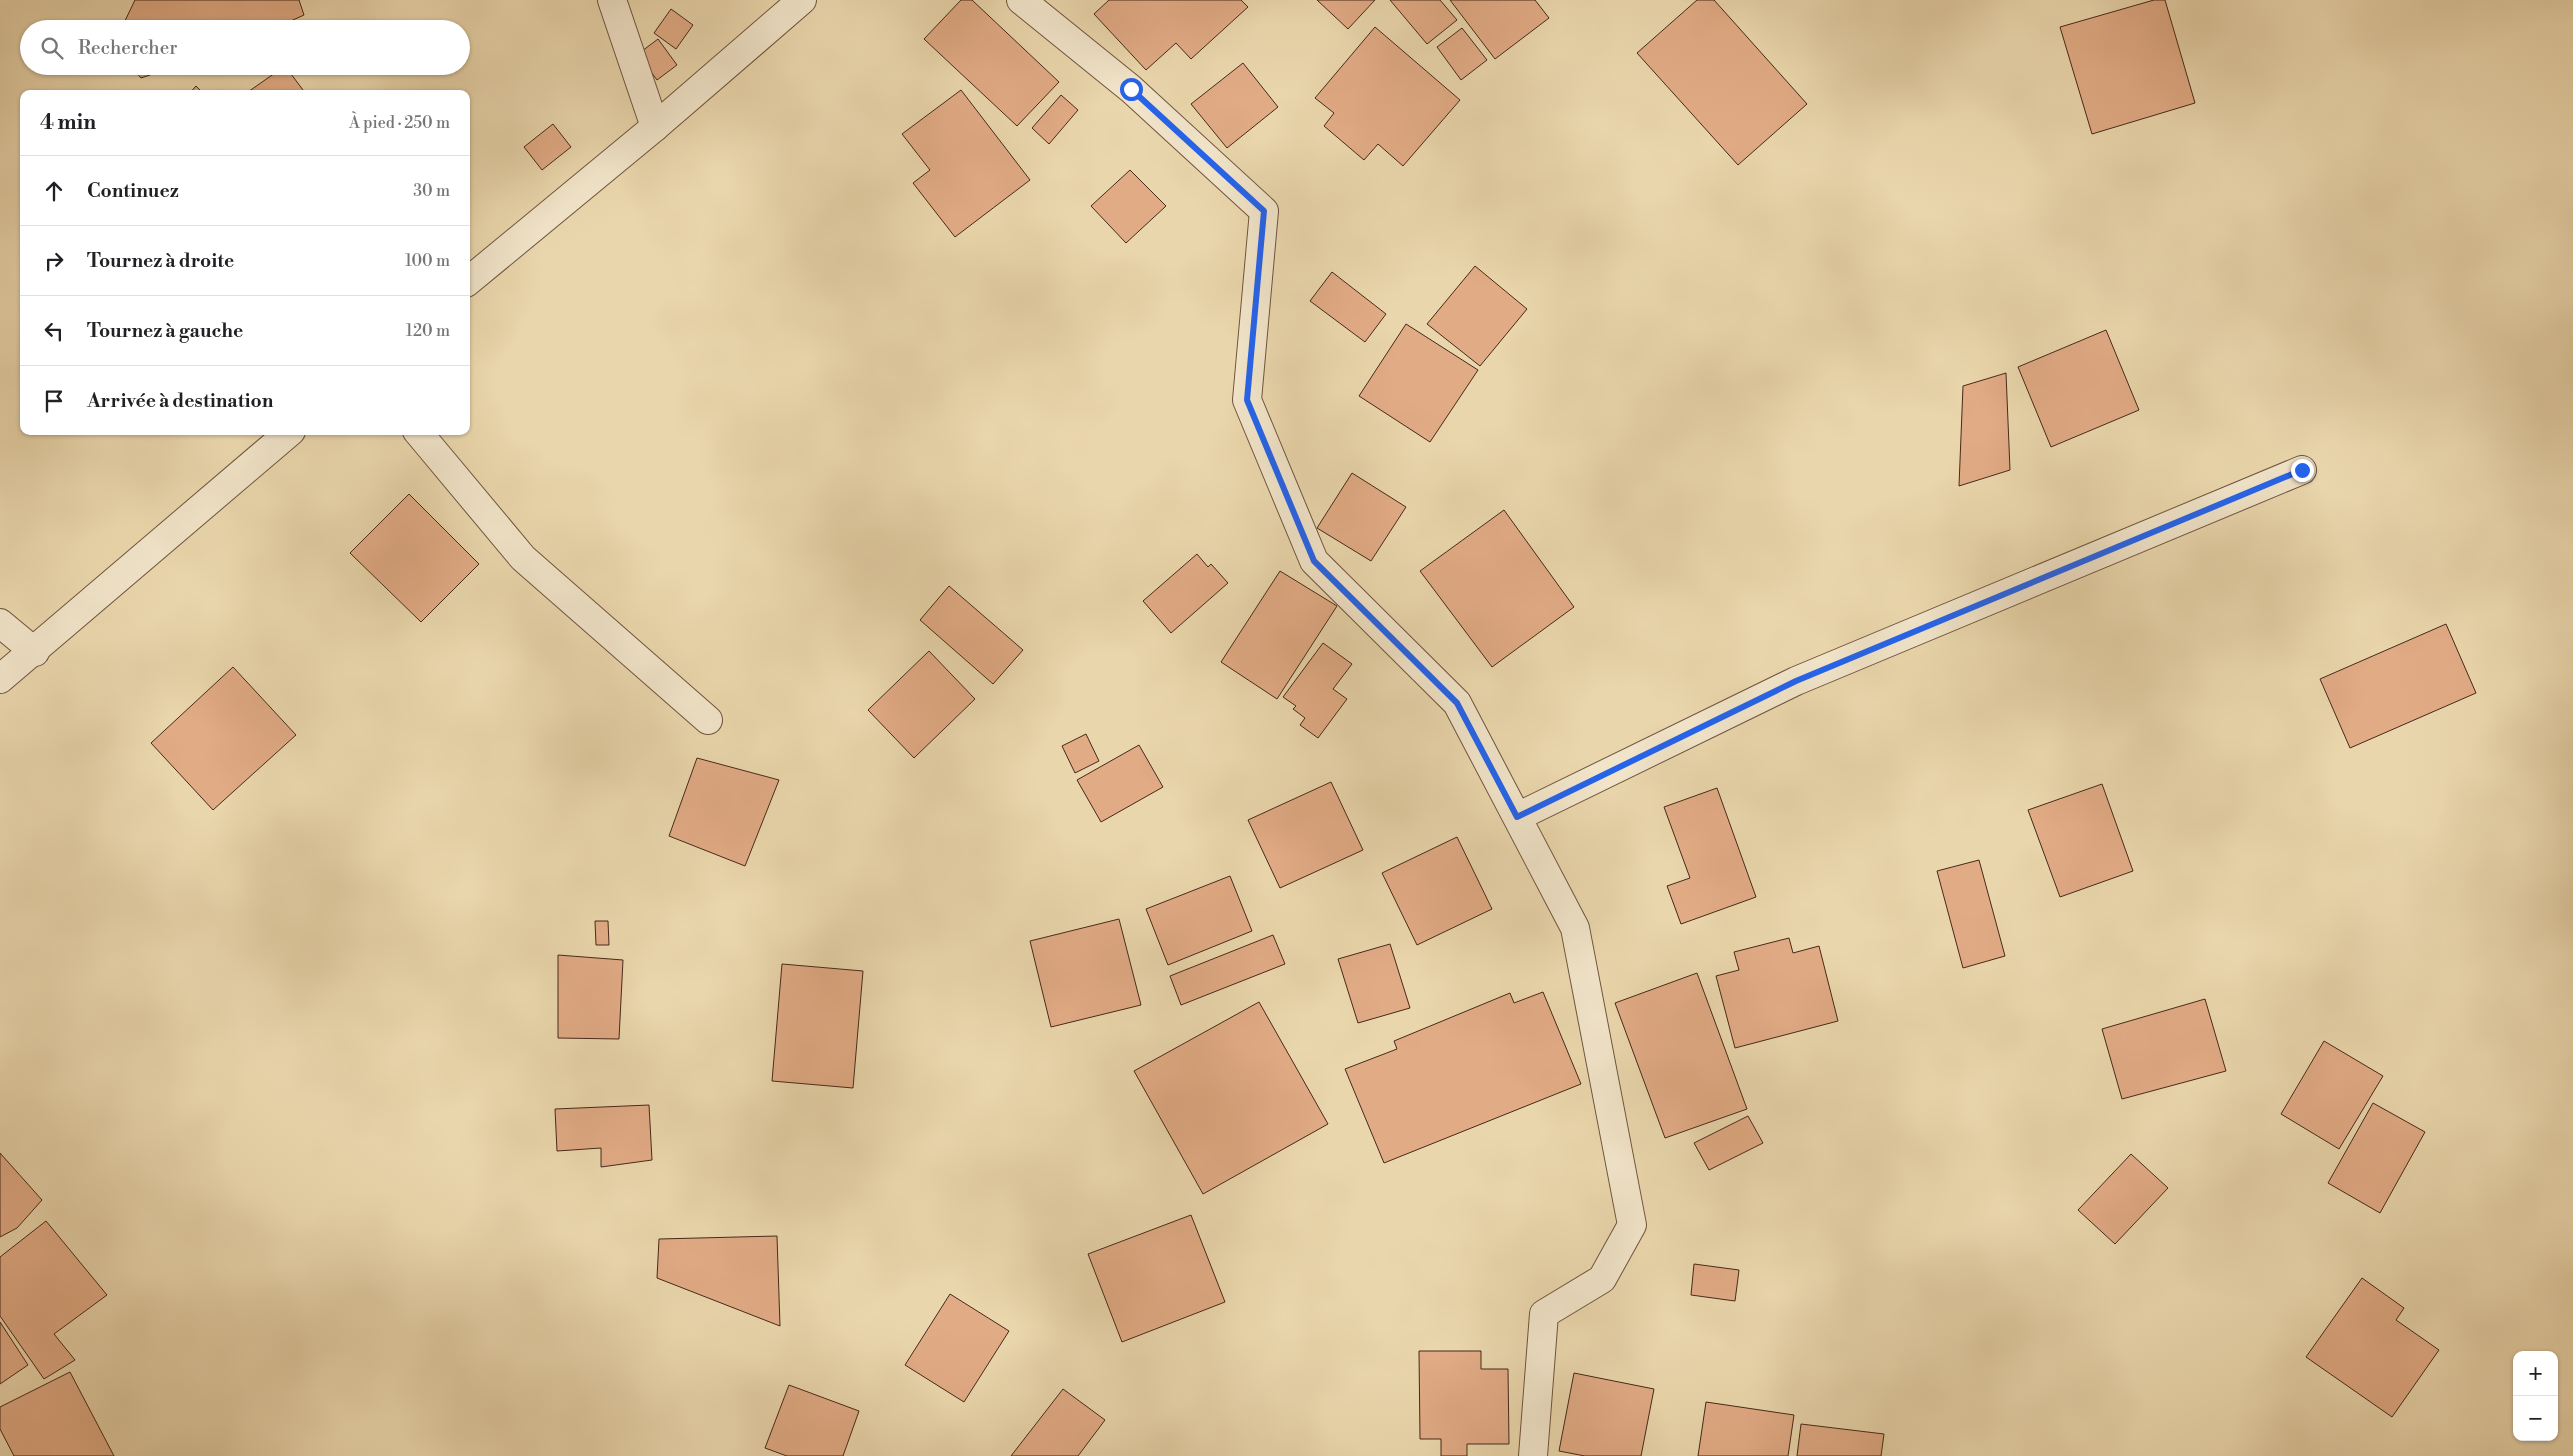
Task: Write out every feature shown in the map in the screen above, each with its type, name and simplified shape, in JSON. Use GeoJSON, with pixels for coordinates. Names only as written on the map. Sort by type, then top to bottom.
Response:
{"type":"FeatureCollection","features":[{"type":"Feature","properties":{"kind":"street"},"geometry":{"type":"LineString","coordinates":[[612,0],[655,127]]}},
{"type":"Feature","properties":{"kind":"street"},"geometry":{"type":"LineString","coordinates":[[470,280],[655,127],[802,0]]}},
{"type":"Feature","properties":{"kind":"street"},"geometry":{"type":"LineString","coordinates":[[1021,0],[1131,89],[1264,211],[1247,400],[1306,544],[1314,561],[1457,703],[1575,928],[1632,1225],[1602,1279],[1544,1314],[1533,1456]]}},
{"type":"Feature","properties":{"kind":"street"},"geometry":{"type":"LineString","coordinates":[[0,679],[35,652],[286,435]]}},
{"type":"Feature","properties":{"kind":"street"},"geometry":{"type":"LineString","coordinates":[[420,435],[523,558],[708,720]]}},
{"type":"Feature","properties":{"kind":"street"},"geometry":{"type":"LineString","coordinates":[[1517,817],[1796,681],[2302,470]]}},
{"type":"Feature","properties":{"kind":"street"},"geometry":{"type":"LineString","coordinates":[[0,623],[35,652]]}},
{"type":"Feature","properties":{"kind":"building"},"geometry":{"type":"Polygon","coordinates":[[[135,0],[299,0],[304,15],[293,20],[125,20],[135,0]]]}},
{"type":"Feature","properties":{"kind":"building"},"geometry":{"type":"Polygon","coordinates":[[[961,0],[972,0],[1059,82],[1017,126],[924,39],[961,0]]]}},
{"type":"Feature","properties":{"kind":"building"},"geometry":{"type":"Polygon","coordinates":[[[1109,0],[1241,0],[1248,7],[1191,59],[1176,43],[1146,70],[1094,14],[1109,0]]]}},
{"type":"Feature","properties":{"kind":"building"},"geometry":{"type":"Polygon","coordinates":[[[1317,0],[1375,0],[1348,29],[1317,0]]]}},
{"type":"Feature","properties":{"kind":"building"},"geometry":{"type":"Polygon","coordinates":[[[1390,0],[1440,0],[1457,20],[1427,44],[1390,0]]]}},
{"type":"Feature","properties":{"kind":"building"},"geometry":{"type":"Polygon","coordinates":[[[1450,0],[1535,0],[1549,18],[1495,59],[1450,0]]]}},
{"type":"Feature","properties":{"kind":"building"},"geometry":{"type":"Polygon","coordinates":[[[1697,0],[1714,0],[1807,104],[1738,165],[1637,53],[1697,0]]]}},
{"type":"Feature","properties":{"kind":"building"},"geometry":{"type":"Polygon","coordinates":[[[2154,0],[2165,0],[2195,103],[2092,134],[2060,27],[2154,0]]]}},
{"type":"Feature","properties":{"kind":"building"},"geometry":{"type":"Polygon","coordinates":[[[671,9],[693,25],[676,49],[654,33],[671,9]]]}},
{"type":"Feature","properties":{"kind":"building"},"geometry":{"type":"Polygon","coordinates":[[[1375,27],[1460,100],[1403,166],[1378,144],[1364,160],[1324,126],[1334,113],[1315,98],[1375,27]]]}},
{"type":"Feature","properties":{"kind":"building"},"geometry":{"type":"Polygon","coordinates":[[[1462,28],[1487,60],[1461,80],[1437,47],[1462,28]]]}},
{"type":"Feature","properties":{"kind":"building"},"geometry":{"type":"Polygon","coordinates":[[[658,39],[677,65],[657,80],[638,54],[658,39]]]}},
{"type":"Feature","properties":{"kind":"building"},"geometry":{"type":"Polygon","coordinates":[[[1243,63],[1278,107],[1227,148],[1191,104],[1243,63]]]}},
{"type":"Feature","properties":{"kind":"building"},"geometry":{"type":"Polygon","coordinates":[[[138,75],[150,75],[141,78],[138,75]]]}},
{"type":"Feature","properties":{"kind":"building"},"geometry":{"type":"Polygon","coordinates":[[[272,75],[292,75],[303,90],[251,90],[272,75]]]}},
{"type":"Feature","properties":{"kind":"building"},"geometry":{"type":"Polygon","coordinates":[[[961,90],[1030,180],[955,237],[913,183],[930,170],[902,134],[961,90]]]}},
{"type":"Feature","properties":{"kind":"building"},"geometry":{"type":"Polygon","coordinates":[[[1061,95],[1078,110],[1049,144],[1032,128],[1061,95]]]}},
{"type":"Feature","properties":{"kind":"building"},"geometry":{"type":"Polygon","coordinates":[[[553,124],[571,147],[542,170],[524,147],[553,124]]]}},
{"type":"Feature","properties":{"kind":"building"},"geometry":{"type":"Polygon","coordinates":[[[1130,170],[1166,206],[1126,243],[1091,206],[1130,170]]]}},
{"type":"Feature","properties":{"kind":"building"},"geometry":{"type":"Polygon","coordinates":[[[1475,266],[1527,309],[1480,366],[1427,324],[1475,266]]]}},
{"type":"Feature","properties":{"kind":"building"},"geometry":{"type":"Polygon","coordinates":[[[1332,272],[1386,314],[1365,342],[1310,301],[1332,272]]]}},
{"type":"Feature","properties":{"kind":"building"},"geometry":{"type":"Polygon","coordinates":[[[1406,324],[1478,370],[1430,442],[1359,396],[1406,324]]]}},
{"type":"Feature","properties":{"kind":"building"},"geometry":{"type":"Polygon","coordinates":[[[2106,330],[2139,410],[2051,447],[2018,367],[2106,330]]]}},
{"type":"Feature","properties":{"kind":"building"},"geometry":{"type":"Polygon","coordinates":[[[2006,373],[2010,470],[1959,486],[1963,386],[2006,373]]]}},
{"type":"Feature","properties":{"kind":"building"},"geometry":{"type":"Polygon","coordinates":[[[1352,473],[1406,507],[1371,561],[1317,528],[1352,473]]]}},
{"type":"Feature","properties":{"kind":"building"},"geometry":{"type":"Polygon","coordinates":[[[409,494],[479,564],[421,622],[350,553],[409,494]]]}},
{"type":"Feature","properties":{"kind":"building"},"geometry":{"type":"Polygon","coordinates":[[[1504,510],[1574,607],[1492,667],[1420,571],[1504,510]]]}},
{"type":"Feature","properties":{"kind":"building"},"geometry":{"type":"Polygon","coordinates":[[[1197,554],[1208,567],[1211,564],[1228,583],[1171,633],[1143,601],[1197,554]]]}},
{"type":"Feature","properties":{"kind":"building"},"geometry":{"type":"Polygon","coordinates":[[[1280,571],[1337,606],[1277,699],[1221,662],[1280,571]]]}},
{"type":"Feature","properties":{"kind":"building"},"geometry":{"type":"Polygon","coordinates":[[[949,586],[1023,650],[993,684],[920,620],[949,586]]]}},
{"type":"Feature","properties":{"kind":"building"},"geometry":{"type":"Polygon","coordinates":[[[2446,624],[2476,693],[2350,748],[2320,679],[2446,624]]]}},
{"type":"Feature","properties":{"kind":"building"},"geometry":{"type":"Polygon","coordinates":[[[1323,643],[1352,664],[1333,689],[1347,699],[1318,738],[1300,725],[1305,718],[1293,709],[1296,706],[1283,697],[1323,643]]]}},
{"type":"Feature","properties":{"kind":"building"},"geometry":{"type":"Polygon","coordinates":[[[929,651],[975,699],[914,758],[868,710],[929,651]]]}},
{"type":"Feature","properties":{"kind":"building"},"geometry":{"type":"Polygon","coordinates":[[[233,667],[296,735],[213,810],[151,743],[233,667]]]}},
{"type":"Feature","properties":{"kind":"building"},"geometry":{"type":"Polygon","coordinates":[[[1086,734],[1099,761],[1075,773],[1062,746],[1086,734]]]}},
{"type":"Feature","properties":{"kind":"building"},"geometry":{"type":"Polygon","coordinates":[[[1139,745],[1163,787],[1101,822],[1077,780],[1139,745]]]}},
{"type":"Feature","properties":{"kind":"building"},"geometry":{"type":"Polygon","coordinates":[[[697,758],[779,780],[745,866],[669,836],[697,758]]]}},
{"type":"Feature","properties":{"kind":"building"},"geometry":{"type":"Polygon","coordinates":[[[1331,782],[1363,850],[1280,888],[1248,820],[1331,782]]]}},
{"type":"Feature","properties":{"kind":"building"},"geometry":{"type":"Polygon","coordinates":[[[2102,784],[2133,871],[2060,897],[2028,810],[2102,784]]]}},
{"type":"Feature","properties":{"kind":"building"},"geometry":{"type":"Polygon","coordinates":[[[1717,788],[1756,897],[1681,924],[1667,886],[1690,878],[1664,807],[1717,788]]]}},
{"type":"Feature","properties":{"kind":"building"},"geometry":{"type":"Polygon","coordinates":[[[1457,837],[1492,909],[1417,945],[1382,873],[1457,837]]]}},
{"type":"Feature","properties":{"kind":"building"},"geometry":{"type":"Polygon","coordinates":[[[1979,860],[2005,956],[1963,968],[1937,871],[1979,860]]]}},
{"type":"Feature","properties":{"kind":"building"},"geometry":{"type":"Polygon","coordinates":[[[1230,876],[1252,931],[1168,965],[1146,909],[1230,876]]]}},
{"type":"Feature","properties":{"kind":"building"},"geometry":{"type":"Polygon","coordinates":[[[1119,919],[1141,1005],[1051,1027],[1030,941],[1119,919]]]}},
{"type":"Feature","properties":{"kind":"building"},"geometry":{"type":"Polygon","coordinates":[[[595,921],[608,921],[609,945],[596,945],[595,921]]]}},
{"type":"Feature","properties":{"kind":"building"},"geometry":{"type":"Polygon","coordinates":[[[1273,935],[1285,964],[1181,1005],[1170,976],[1273,935]]]}},
{"type":"Feature","properties":{"kind":"building"},"geometry":{"type":"Polygon","coordinates":[[[1789,938],[1793,953],[1819,946],[1838,1021],[1735,1048],[1716,976],[1739,970],[1734,952],[1789,938]]]}},
{"type":"Feature","properties":{"kind":"building"},"geometry":{"type":"Polygon","coordinates":[[[1390,944],[1410,1008],[1358,1023],[1338,959],[1390,944]]]}},
{"type":"Feature","properties":{"kind":"building"},"geometry":{"type":"Polygon","coordinates":[[[558,955],[623,960],[619,1039],[558,1038],[558,955]]]}},
{"type":"Feature","properties":{"kind":"building"},"geometry":{"type":"Polygon","coordinates":[[[782,964],[863,971],[853,1088],[772,1081],[782,964]]]}},
{"type":"Feature","properties":{"kind":"building"},"geometry":{"type":"Polygon","coordinates":[[[1697,973],[1747,1109],[1665,1138],[1615,1003],[1697,973]]]}},
{"type":"Feature","properties":{"kind":"building"},"geometry":{"type":"Polygon","coordinates":[[[1543,992],[1581,1084],[1384,1163],[1345,1069],[1397,1049],[1394,1041],[1510,993],[1514,1003],[1543,992]]]}},
{"type":"Feature","properties":{"kind":"building"},"geometry":{"type":"Polygon","coordinates":[[[2205,999],[2226,1071],[2122,1099],[2102,1029],[2205,999]]]}},
{"type":"Feature","properties":{"kind":"building"},"geometry":{"type":"Polygon","coordinates":[[[1259,1002],[1328,1124],[1203,1194],[1134,1071],[1259,1002]]]}},
{"type":"Feature","properties":{"kind":"building"},"geometry":{"type":"Polygon","coordinates":[[[2324,1041],[2383,1076],[2339,1149],[2281,1114],[2324,1041]]]}},
{"type":"Feature","properties":{"kind":"building"},"geometry":{"type":"Polygon","coordinates":[[[2373,1103],[2425,1132],[2380,1213],[2328,1183],[2373,1103]]]}},
{"type":"Feature","properties":{"kind":"building"},"geometry":{"type":"Polygon","coordinates":[[[649,1105],[652,1160],[601,1167],[601,1148],[557,1151],[555,1109],[649,1105]]]}},
{"type":"Feature","properties":{"kind":"building"},"geometry":{"type":"Polygon","coordinates":[[[1748,1116],[1763,1143],[1709,1170],[1694,1143],[1748,1116]]]}},
{"type":"Feature","properties":{"kind":"building"},"geometry":{"type":"Polygon","coordinates":[[[0,1153],[42,1200],[17,1228],[0,1237],[0,1153]]]}},
{"type":"Feature","properties":{"kind":"building"},"geometry":{"type":"Polygon","coordinates":[[[2131,1154],[2168,1188],[2115,1244],[2078,1210],[2131,1154]]]}},
{"type":"Feature","properties":{"kind":"building"},"geometry":{"type":"Polygon","coordinates":[[[1191,1215],[1225,1302],[1122,1342],[1088,1254],[1191,1215]]]}},
{"type":"Feature","properties":{"kind":"building"},"geometry":{"type":"Polygon","coordinates":[[[46,1221],[107,1295],[54,1334],[75,1360],[44,1379],[0,1316],[0,1257],[46,1221]]]}},
{"type":"Feature","properties":{"kind":"building"},"geometry":{"type":"Polygon","coordinates":[[[777,1236],[780,1326],[657,1278],[659,1239],[777,1236]]]}},
{"type":"Feature","properties":{"kind":"building"},"geometry":{"type":"Polygon","coordinates":[[[1694,1264],[1739,1270],[1735,1301],[1691,1295],[1694,1264]]]}},
{"type":"Feature","properties":{"kind":"building"},"geometry":{"type":"Polygon","coordinates":[[[2362,1278],[2404,1308],[2396,1320],[2439,1350],[2392,1417],[2306,1357],[2362,1278]]]}},
{"type":"Feature","properties":{"kind":"building"},"geometry":{"type":"Polygon","coordinates":[[[950,1294],[1009,1331],[964,1402],[905,1365],[950,1294]]]}},
{"type":"Feature","properties":{"kind":"building"},"geometry":{"type":"Polygon","coordinates":[[[0,1322],[28,1365],[0,1384],[0,1322]]]}},
{"type":"Feature","properties":{"kind":"building"},"geometry":{"type":"Polygon","coordinates":[[[1419,1351],[1481,1351],[1481,1369],[1508,1369],[1509,1444],[1467,1444],[1467,1456],[1441,1456],[1441,1439],[1420,1439],[1419,1351]]]}},
{"type":"Feature","properties":{"kind":"building"},"geometry":{"type":"Polygon","coordinates":[[[70,1372],[114,1456],[14,1456],[0,1429],[0,1407],[70,1372]]]}},
{"type":"Feature","properties":{"kind":"building"},"geometry":{"type":"Polygon","coordinates":[[[1574,1373],[1654,1389],[1641,1456],[1585,1456],[1559,1451],[1574,1373]]]}},
{"type":"Feature","properties":{"kind":"building"},"geometry":{"type":"Polygon","coordinates":[[[789,1385],[859,1411],[843,1456],[787,1456],[765,1448],[789,1385]]]}},
{"type":"Feature","properties":{"kind":"building"},"geometry":{"type":"Polygon","coordinates":[[[1063,1389],[1105,1420],[1078,1456],[1011,1456],[1063,1389]]]}},
{"type":"Feature","properties":{"kind":"building"},"geometry":{"type":"Polygon","coordinates":[[[1706,1402],[1794,1415],[1788,1456],[1698,1456],[1706,1402]]]}},
{"type":"Feature","properties":{"kind":"building"},"geometry":{"type":"Polygon","coordinates":[[[1801,1424],[1884,1434],[1881,1456],[1797,1456],[1801,1424]]]}},
{"type":"Feature","properties":{"kind":"route"},"geometry":{"type":"LineString","coordinates":[[1131,89],[1264,211],[1247,400],[1314,561],[1457,703],[1517,817],[1796,681],[2302,470]]}}]}
